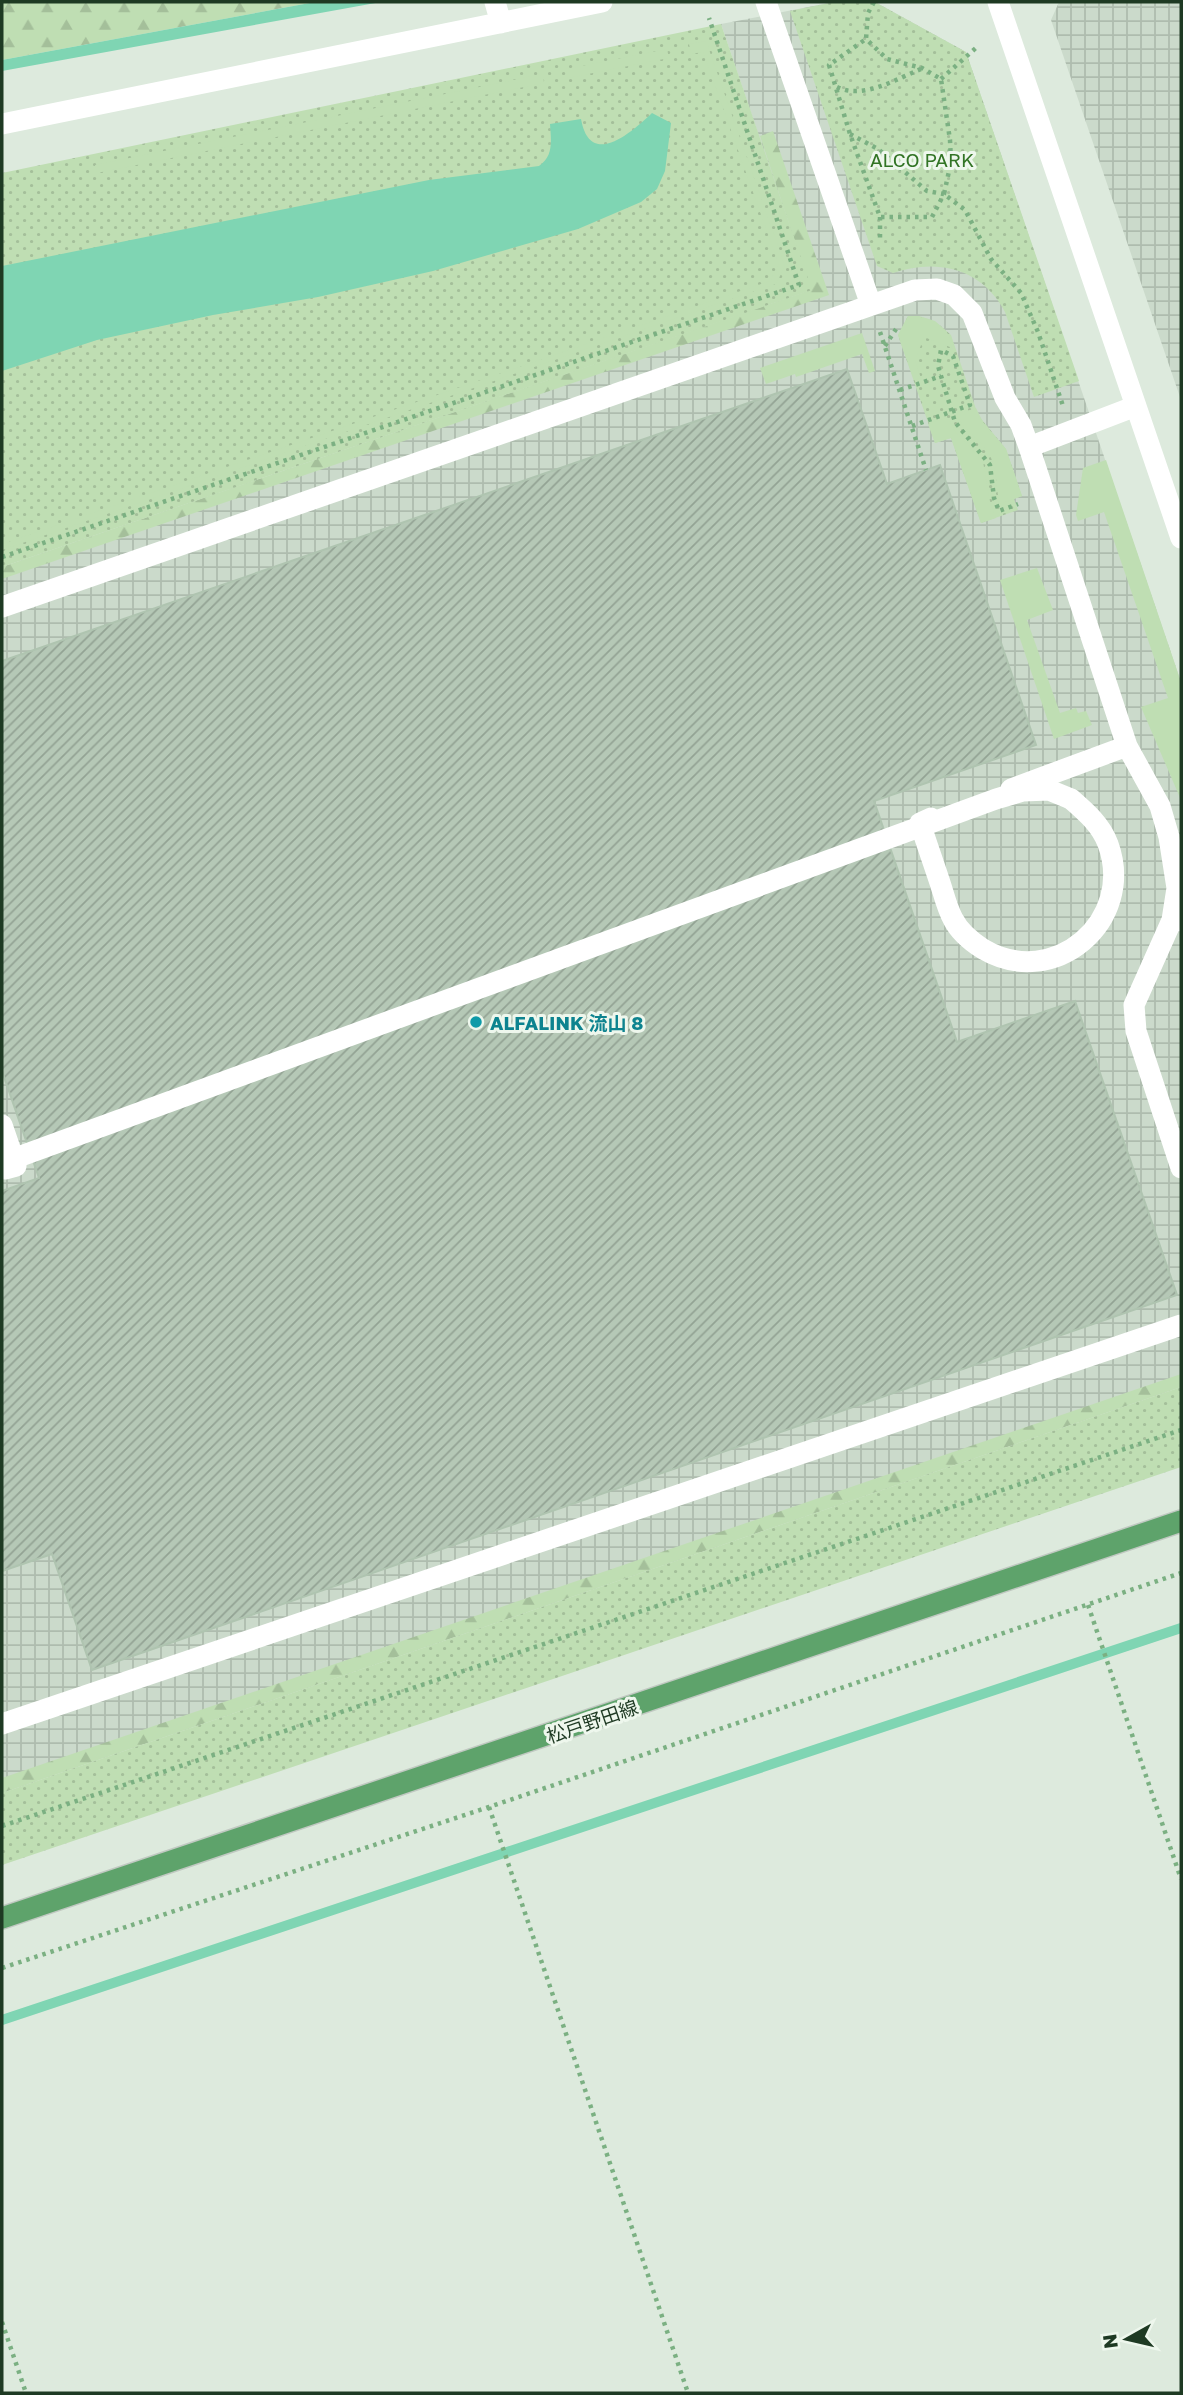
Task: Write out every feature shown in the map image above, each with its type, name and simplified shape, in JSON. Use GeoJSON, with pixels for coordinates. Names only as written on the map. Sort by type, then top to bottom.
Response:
{"type":"FeatureCollection","features":[{"type":"Feature","properties":{"kind":"main road","name":"松戸野田線"},"geometry":{"type":"LineString","coordinates":[[2,1918],[1181,1521]]}},
{"type":"Feature","properties":{"kind":"street"},"geometry":{"type":"LineString","coordinates":[[495,2],[500,23]]}},
{"type":"Feature","properties":{"kind":"street"},"geometry":{"type":"LineString","coordinates":[[2,124],[602,2]]}},
{"type":"Feature","properties":{"kind":"street"},"geometry":{"type":"LineString","coordinates":[[766,2],[871,305]]}},
{"type":"Feature","properties":{"kind":"street"},"geometry":{"type":"LineString","coordinates":[[998,2],[1181,538]]}},
{"type":"Feature","properties":{"kind":"street"},"geometry":{"type":"LineString","coordinates":[[2,607],[915,290],[937,289],[954,295],[972,313],[1005,398],[1021,425],[1127,746],[1160,806],[1169,837],[1177,888],[1177,921],[1134,1005],[1136,1031],[1181,1168]]}},
{"type":"Feature","properties":{"kind":"street"},"geometry":{"type":"LineString","coordinates":[[1029,447],[1136,406]]}},
{"type":"Feature","properties":{"kind":"street"},"geometry":{"type":"LineString","coordinates":[[2,1163],[996,799],[1023,791],[1049,790],[1071,799],[1093,818],[1108,843],[1114,871],[1111,900],[1098,926],[1078,946],[1052,959],[1024,962],[996,957],[972,942],[953,920],[920,822],[1127,746]]}},
{"type":"Feature","properties":{"kind":"street"},"geometry":{"type":"LineString","coordinates":[[2,1125],[16,1166],[2,1171]]}},
{"type":"Feature","properties":{"kind":"street"},"geometry":{"type":"LineString","coordinates":[[2,1724],[1181,1325]]}},
{"type":"Feature","properties":{"kind":"path"},"geometry":{"type":"LineString","coordinates":[[874,2],[867,13],[866,39],[887,59],[922,68],[941,79]]}},
{"type":"Feature","properties":{"kind":"path"},"geometry":{"type":"LineString","coordinates":[[2,557],[799,285],[709,18]]}},
{"type":"Feature","properties":{"kind":"path"},"geometry":{"type":"LineString","coordinates":[[866,39],[829,65],[880,217],[881,248]]}},
{"type":"Feature","properties":{"kind":"path"},"geometry":{"type":"LineString","coordinates":[[941,79],[977,47]]}},
{"type":"Feature","properties":{"kind":"path"},"geometry":{"type":"LineString","coordinates":[[836,87],[848,92],[879,87],[922,68]]}},
{"type":"Feature","properties":{"kind":"path"},"geometry":{"type":"LineString","coordinates":[[880,217],[932,216],[944,194],[951,162],[941,79]]}},
{"type":"Feature","properties":{"kind":"path"},"geometry":{"type":"LineString","coordinates":[[850,134],[878,149],[927,191],[944,194],[965,210],[991,259],[1021,293],[1038,332],[1073,431]]}},
{"type":"Feature","properties":{"kind":"path"},"geometry":{"type":"LineString","coordinates":[[871,305],[926,470]]}},
{"type":"Feature","properties":{"kind":"path"},"geometry":{"type":"LineString","coordinates":[[885,346],[902,319]]}},
{"type":"Feature","properties":{"kind":"path"},"geometry":{"type":"LineString","coordinates":[[912,426],[952,412],[970,405],[954,356],[941,351],[938,366],[952,412],[962,432],[990,465],[994,498],[999,511],[1045,495]]}},
{"type":"Feature","properties":{"kind":"path"},"geometry":{"type":"LineString","coordinates":[[900,390],[941,376]]}},
{"type":"Feature","properties":{"kind":"path"},"geometry":{"type":"LineString","coordinates":[[2,1826],[1181,1430]]}},
{"type":"Feature","properties":{"kind":"path"},"geometry":{"type":"LineString","coordinates":[[2,1968],[1181,1573]]}},
{"type":"Feature","properties":{"kind":"path"},"geometry":{"type":"LineString","coordinates":[[1088,1605],[1181,1879]]}},
{"type":"Feature","properties":{"kind":"path"},"geometry":{"type":"LineString","coordinates":[[489,1807],[688,2393]]}},
{"type":"Feature","properties":{"kind":"path"},"geometry":{"type":"LineString","coordinates":[[2,2322],[26,2393]]}},
{"type":"Feature","properties":{"kind":"shaded area"},"geometry":{"type":"Polygon","coordinates":[[[315,2],[381,2],[2,71],[2,60],[315,2]]]}},
{"type":"Feature","properties":{"kind":"shaded area","name":"ALFALINK 流山 8"},"geometry":{"type":"Polygon","coordinates":[[[834,2],[875,2],[966,52],[1181,682],[1181,1387],[2,1793],[2,567],[811,290],[721,24],[834,2]]]}},
{"type":"Feature","properties":{"kind":"shaded area"},"geometry":{"type":"Polygon","coordinates":[[[1059,2],[1181,2],[1181,400],[1051,20],[1059,2]]]}},
{"type":"Feature","properties":{"kind":"shaded area"},"geometry":{"type":"Polygon","coordinates":[[[652,113],[671,123],[665,171],[657,189],[641,202],[578,229],[433,271],[318,297],[213,315],[97,340],[2,371],[2,266],[429,180],[539,166],[549,153],[550,124],[581,119],[586,134],[593,142],[602,144],[623,137],[652,113]]]}},
{"type":"Feature","properties":{"kind":"green space"},"geometry":{"type":"Polygon","coordinates":[[[2,2],[315,2],[2,60],[2,2]]]}},
{"type":"Feature","properties":{"kind":"green space","name":"ALCO PARK"},"geometry":{"type":"Polygon","coordinates":[[[834,2],[875,2],[966,52],[1079,381],[1034,397],[1005,312],[984,285],[971,276],[942,267],[893,273],[877,266],[790,11],[834,2]]]}},
{"type":"Feature","properties":{"kind":"green space"},"geometry":{"type":"Polygon","coordinates":[[[721,24],[812,290],[2,567],[2,173],[721,24]]]}},
{"type":"Feature","properties":{"kind":"green space"},"geometry":{"type":"Polygon","coordinates":[[[706,41],[785,266],[776,284],[2,550],[2,544],[770,281],[779,265],[703,52],[691,54],[689,44],[706,41]]]}},
{"type":"Feature","properties":{"kind":"green space"},"geometry":{"type":"Polygon","coordinates":[[[667,49],[669,58],[568,78],[566,69],[667,49]]]}},
{"type":"Feature","properties":{"kind":"green space"},"geometry":{"type":"Polygon","coordinates":[[[543,74],[544,83],[97,173],[95,165],[543,74]]]}},
{"type":"Feature","properties":{"kind":"green space"},"geometry":{"type":"Polygon","coordinates":[[[773,131],[829,295],[2,579],[2,567],[811,290],[760,136],[773,131]]]}},
{"type":"Feature","properties":{"kind":"green space"},"geometry":{"type":"Polygon","coordinates":[[[908,316],[935,321],[951,335],[978,415],[1006,449],[1022,496],[1014,499],[1018,510],[981,523],[951,438],[935,443],[898,335],[908,316]]]}},
{"type":"Feature","properties":{"kind":"green space"},"geometry":{"type":"Polygon","coordinates":[[[908,316],[932,320],[938,324],[948,334],[955,349],[924,337],[915,361],[921,378],[914,380],[898,335],[908,316]]]}},
{"type":"Feature","properties":{"kind":"green space"},"geometry":{"type":"Polygon","coordinates":[[[862,333],[875,371],[869,373],[862,354],[796,377],[795,374],[766,384],[760,368],[862,333]]]}},
{"type":"Feature","properties":{"kind":"green space"},"geometry":{"type":"Polygon","coordinates":[[[976,408],[983,422],[1006,449],[1022,496],[1000,504],[992,460],[986,448],[963,426],[957,414],[976,408]]]}},
{"type":"Feature","properties":{"kind":"green space"},"geometry":{"type":"Polygon","coordinates":[[[948,418],[956,433],[983,461],[989,498],[996,518],[981,523],[951,438],[935,443],[928,424],[948,418]]]}},
{"type":"Feature","properties":{"kind":"green space"},"geometry":{"type":"Polygon","coordinates":[[[1106,460],[1181,682],[1181,800],[1141,707],[1168,698],[1104,512],[1078,521],[1076,515],[1083,468],[1106,460]]]}},
{"type":"Feature","properties":{"kind":"green space"},"geometry":{"type":"Polygon","coordinates":[[[1037,568],[1053,610],[1027,620],[1060,713],[1076,708],[1078,713],[1086,711],[1092,725],[1054,739],[1000,580],[1037,568]]]}},
{"type":"Feature","properties":{"kind":"green space"},"geometry":{"type":"Polygon","coordinates":[[[1181,1374],[1181,1387],[2,1793],[2,1778],[1181,1374]]]}},
{"type":"Feature","properties":{"kind":"green space"},"geometry":{"type":"Polygon","coordinates":[[[1181,1387],[1181,1467],[2,1865],[2,1793],[1181,1387]]]}},
{"type":"Feature","properties":{"kind":"building","name":"ALFALINK 流山 8"},"geometry":{"type":"Polygon","coordinates":[[[847,369],[887,484],[940,465],[1036,745],[874,801],[957,1042],[1075,1001],[1177,1295],[92,1670],[52,1554],[2,1571],[2,1191],[39,1178],[2,1071],[2,661],[847,369]]]}},
{"type":"Feature","properties":{"kind":"waterway"},"geometry":{"type":"LineString","coordinates":[[2,2020],[1181,1628]]}},
{"type":"Feature","properties":{"kind":"place","name":"ALFALINK 流山 8"},"geometry":{"type":"Point","coordinates":[476,1022]}}]}
